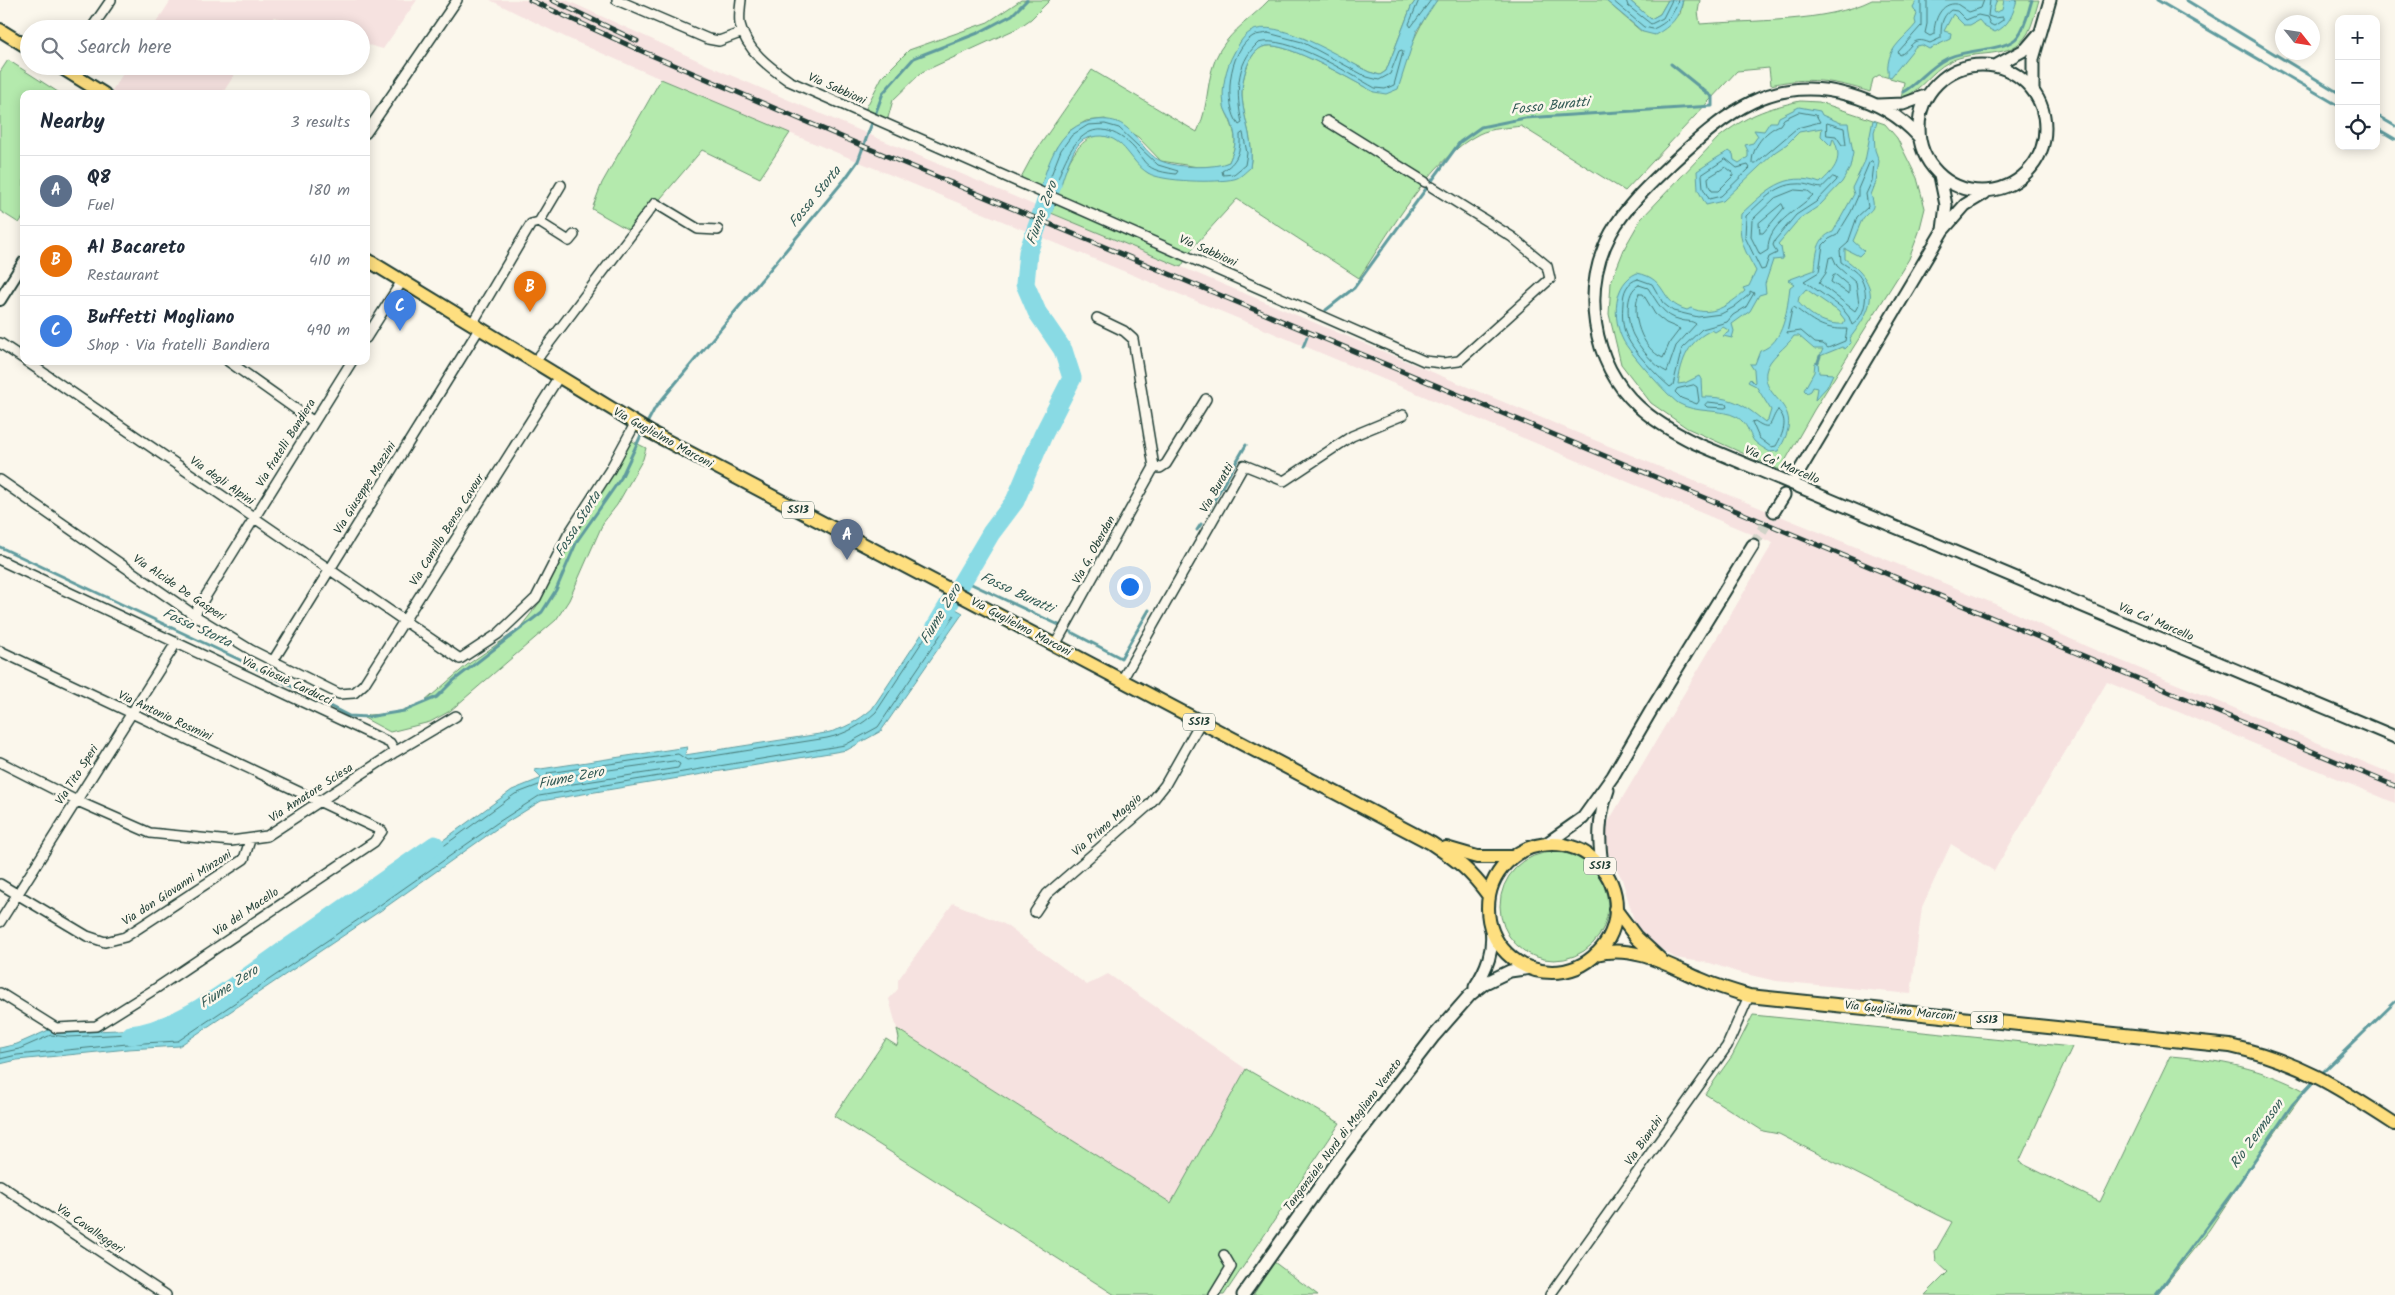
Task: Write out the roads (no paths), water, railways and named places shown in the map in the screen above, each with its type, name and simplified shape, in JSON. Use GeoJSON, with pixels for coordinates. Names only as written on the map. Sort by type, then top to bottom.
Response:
{"type":"FeatureCollection","features":[{"type":"Feature","properties":{"kind":"main road"},"geometry":{"type":"LineString","coordinates":[[2033,91],[2033,59],[2050,0]]}},
{"type":"Feature","properties":{"kind":"main road"},"geometry":{"type":"LineString","coordinates":[[0,30],[20,42]]}},
{"type":"Feature","properties":{"kind":"main road"},"geometry":{"type":"LineString","coordinates":[[1995,66],[2026,49],[2039,34]]}},
{"type":"Feature","properties":{"kind":"main road","name":"Via Ca' Marcello"},"geometry":{"type":"LineString","coordinates":[[1976,65],[1995,66],[2016,75],[2033,91],[2042,107],[2045,137],[2039,155],[2030,170],[2020,179],[1999,190],[1986,192],[1962,189],[1940,176],[1926,158],[1919,137],[1922,108],[1928,95],[1945,76],[1957,70],[1976,65]]}},
{"type":"Feature","properties":{"kind":"main road"},"geometry":{"type":"LineString","coordinates":[[74,75],[98,90]]}},
{"type":"Feature","properties":{"kind":"main road","name":"Via Ca' Marcello"},"geometry":{"type":"LineString","coordinates":[[1919,137],[1902,120],[1878,105],[1840,92],[1812,88],[1784,90],[1756,99],[1732,113],[1694,143],[1627,210],[1605,246],[1597,274],[1594,302],[1596,326],[1601,348],[1610,370],[1623,390],[1648,415],[1671,431],[1695,443],[2395,737]]}},
{"type":"Feature","properties":{"kind":"main road","name":"Via Ca' Marcello"},"geometry":{"type":"LineString","coordinates":[[1878,105],[1903,104],[1928,95]]}},
{"type":"Feature","properties":{"kind":"main road","name":"Via Ca' Marcello"},"geometry":{"type":"LineString","coordinates":[[1940,176],[1946,205],[1943,230]]}},
{"type":"Feature","properties":{"kind":"main road","name":"Via Ca' Marcello"},"geometry":{"type":"LineString","coordinates":[[1797,475],[1943,230],[1965,205],[1986,192]]}},
{"type":"Feature","properties":{"kind":"main road","name":"Via Guglielmo Marconi"},"geometry":{"type":"LineString","coordinates":[[370,261],[635,424],[1431,843],[1461,863],[1475,876],[1489,896]]}},
{"type":"Feature","properties":{"kind":"main road"},"geometry":{"type":"LineString","coordinates":[[1774,511],[1784,495]]}},
{"type":"Feature","properties":{"kind":"main road"},"geometry":{"type":"LineString","coordinates":[[1546,844],[1583,818],[1613,776],[1753,545]]}},
{"type":"Feature","properties":{"kind":"main road"},"geometry":{"type":"LineString","coordinates":[[1603,870],[1598,841],[1599,824],[1613,776]]}},
{"type":"Feature","properties":{"kind":"main road","name":"Via Guglielmo Marconi"},"geometry":{"type":"LineString","coordinates":[[1431,843],[1477,857],[1513,857]]}},
{"type":"Feature","properties":{"kind":"main road","name":"Via Guglielmo Marconi"},"geometry":{"type":"LineString","coordinates":[[1596,954],[1611,930],[1615,909],[1612,888],[1603,870],[1582,851],[1561,844],[1546,844],[1532,847],[1513,857],[1498,873],[1489,896],[1488,914],[1491,928],[1504,951],[1516,961],[1531,968],[1544,971],[1565,970],[1579,966],[1596,954],[1607,951],[1621,951],[1661,960],[1702,980],[1748,996],[2230,1046],[2260,1053],[2320,1077],[2395,1124]]}},
{"type":"Feature","properties":{"kind":"main road","name":"Via Guglielmo Marconi"},"geometry":{"type":"LineString","coordinates":[[1615,909],[1636,937],[1661,960]]}},
{"type":"Feature","properties":{"kind":"main road","name":"Tangenziale Nord di Mogliano Veneto"},"geometry":{"type":"LineString","coordinates":[[1470,995],[1488,962],[1493,941],[1491,928]]}},
{"type":"Feature","properties":{"kind":"main road","name":"Tangenziale Nord di Mogliano Veneto"},"geometry":{"type":"LineString","coordinates":[[1243,1295],[1346,1151],[1434,1036],[1470,995],[1494,977],[1510,971],[1531,968]]}},
{"type":"Feature","properties":{"kind":"street"},"geometry":{"type":"LineString","coordinates":[[97,20],[111,0]]}},
{"type":"Feature","properties":{"kind":"street"},"geometry":{"type":"LineString","coordinates":[[370,127],[457,0]]}},
{"type":"Feature","properties":{"kind":"street"},"geometry":{"type":"LineString","coordinates":[[618,0],[638,4],[708,39],[719,40],[743,32]]}},
{"type":"Feature","properties":{"kind":"street","name":"Via Sabbioni"},"geometry":{"type":"LineString","coordinates":[[741,0],[740,22],[743,32],[764,64],[788,81],[1424,361],[1443,363],[1459,360],[1550,279],[1547,266],[1512,238],[1327,121]]}},
{"type":"Feature","properties":{"kind":"street"},"geometry":{"type":"LineString","coordinates":[[539,222],[561,185]]}},
{"type":"Feature","properties":{"kind":"street"},"geometry":{"type":"LineString","coordinates":[[534,363],[655,203],[698,229],[718,230]]}},
{"type":"Feature","properties":{"kind":"street"},"geometry":{"type":"LineString","coordinates":[[475,326],[530,224],[539,222],[568,241],[574,235]]}},
{"type":"Feature","properties":{"kind":"street"},"geometry":{"type":"LineString","coordinates":[[0,300],[20,268]]}},
{"type":"Feature","properties":{"kind":"street"},"geometry":{"type":"LineString","coordinates":[[370,332],[402,281]]}},
{"type":"Feature","properties":{"kind":"street"},"geometry":{"type":"LineString","coordinates":[[1097,318],[1124,331],[1133,339],[1154,467]]}},
{"type":"Feature","properties":{"kind":"street","name":"Via Giuseppe Mazzini"},"geometry":{"type":"LineString","coordinates":[[273,661],[475,326]]}},
{"type":"Feature","properties":{"kind":"street","name":"Via degli Alpini"},"geometry":{"type":"LineString","coordinates":[[0,343],[20,357]]}},
{"type":"Feature","properties":{"kind":"street","name":"Via degli Alpini"},"geometry":{"type":"LineString","coordinates":[[32,365],[460,659],[498,634],[536,598],[568,535],[610,470],[635,424]]}},
{"type":"Feature","properties":{"kind":"street"},"geometry":{"type":"LineString","coordinates":[[234,365],[314,422]]}},
{"type":"Feature","properties":{"kind":"street","name":"Via fratelli Bandiera"},"geometry":{"type":"LineString","coordinates":[[194,615],[350,365]]}},
{"type":"Feature","properties":{"kind":"street","name":"Via Camillo Benso Cavour"},"geometry":{"type":"LineString","coordinates":[[354,693],[364,684],[405,621],[558,378]]}},
{"type":"Feature","properties":{"kind":"street","name":"Via G. Oberdan"},"geometry":{"type":"LineString","coordinates":[[1055,645],[1154,467],[1160,468],[1166,464],[1206,399]]}},
{"type":"Feature","properties":{"kind":"street","name":"Via Buratti"},"geometry":{"type":"LineString","coordinates":[[1122,680],[1244,465],[1284,482],[1352,436],[1403,415]]}},
{"type":"Feature","properties":{"kind":"street","name":"Via Alcide De Gasperi"},"geometry":{"type":"LineString","coordinates":[[0,480],[194,615],[273,661],[339,694],[354,693]]}},
{"type":"Feature","properties":{"kind":"street","name":"Via Giosuè Carducci"},"geometry":{"type":"LineString","coordinates":[[0,560],[390,743],[395,752]]}},
{"type":"Feature","properties":{"kind":"street","name":"Via Tito Speri"},"geometry":{"type":"LineString","coordinates":[[0,922],[75,800],[176,643]]}},
{"type":"Feature","properties":{"kind":"street","name":"Via Antonio Rosmini"},"geometry":{"type":"LineString","coordinates":[[0,651],[320,803]]}},
{"type":"Feature","properties":{"kind":"street","name":"Via Amatore Sciesa"},"geometry":{"type":"LineString","coordinates":[[0,762],[75,800],[150,833],[231,841],[250,840],[266,836],[320,803],[395,752],[456,716]]}},
{"type":"Feature","properties":{"kind":"street","name":"Via Primo Maggio"},"geometry":{"type":"LineString","coordinates":[[1035,912],[1047,894],[1149,805],[1165,785],[1200,723]]}},
{"type":"Feature","properties":{"kind":"street","name":"Via del Macello"},"geometry":{"type":"LineString","coordinates":[[0,993],[56,1028],[96,1026],[374,842],[382,831],[320,803]]}},
{"type":"Feature","properties":{"kind":"street","name":"Via don Giovanni Minzoni"},"geometry":{"type":"LineString","coordinates":[[0,884],[87,936],[105,942],[125,937],[244,859],[250,840]]}},
{"type":"Feature","properties":{"kind":"street","name":"Via Bianchi"},"geometry":{"type":"LineString","coordinates":[[1550,1295],[1727,1046],[1748,996]]}},
{"type":"Feature","properties":{"kind":"street","name":"Via Cavalleggeri"},"geometry":{"type":"LineString","coordinates":[[0,1185],[166,1295]]}},
{"type":"Feature","properties":{"kind":"street"},"geometry":{"type":"LineString","coordinates":[[1214,1295],[1231,1267],[1224,1254]]}},
{"type":"Feature","properties":{"kind":"water"},"geometry":{"type":"Polygon","coordinates":[[[1416,0],[1437,0],[1417,30],[1398,89],[1386,94],[1374,92],[1320,63],[1289,50],[1276,46],[1260,48],[1250,60],[1244,75],[1242,97],[1249,132],[1251,158],[1250,168],[1238,177],[1226,180],[1203,181],[1177,180],[1155,176],[1136,163],[1116,141],[1102,136],[1095,136],[1083,140],[1077,146],[1068,164],[1051,213],[1036,206],[1043,179],[1054,152],[1071,130],[1083,123],[1103,120],[1120,123],[1151,154],[1161,161],[1168,163],[1205,167],[1229,162],[1234,150],[1235,136],[1224,107],[1224,85],[1231,59],[1240,42],[1247,34],[1261,28],[1276,29],[1310,41],[1369,72],[1380,75],[1386,71],[1411,7],[1416,0]]]}},
{"type":"Feature","properties":{"kind":"water"},"geometry":{"type":"Polygon","coordinates":[[[1605,0],[1629,0],[1651,19],[1660,14],[1668,0],[1683,0],[1674,21],[1655,35],[1643,32],[1605,0]]]}},
{"type":"Feature","properties":{"kind":"water"},"geometry":{"type":"Polygon","coordinates":[[[1917,0],[1997,0],[1994,13],[2002,10],[2004,0],[2017,0],[2007,23],[1995,32],[1985,27],[1979,20],[1970,25],[1964,25],[1953,14],[1944,31],[1951,33],[1950,39],[1929,49],[1922,45],[1916,46],[1891,77],[1888,76],[1889,58],[1892,52],[1916,24],[1917,14],[1913,7],[1917,0]]]}},
{"type":"Feature","properties":{"kind":"water"},"geometry":{"type":"Polygon","coordinates":[[[1799,107],[1820,111],[1822,115],[1841,123],[1848,123],[1853,153],[1850,168],[1842,182],[1819,206],[1799,219],[1778,244],[1781,247],[1783,259],[1773,260],[1765,284],[1766,293],[1759,295],[1750,311],[1732,324],[1734,331],[1732,338],[1723,336],[1730,331],[1723,327],[1715,332],[1712,330],[1704,334],[1692,345],[1681,367],[1678,384],[1685,383],[1699,376],[1701,379],[1702,397],[1721,398],[1736,402],[1765,422],[1768,420],[1771,410],[1756,386],[1748,382],[1750,379],[1755,382],[1754,370],[1750,364],[1755,364],[1760,351],[1775,341],[1780,333],[1786,314],[1790,287],[1794,284],[1788,280],[1815,270],[1818,247],[1828,234],[1833,232],[1854,194],[1852,188],[1865,161],[1873,120],[1877,122],[1874,132],[1875,150],[1879,161],[1876,182],[1871,195],[1873,205],[1863,218],[1853,241],[1864,251],[1859,256],[1845,249],[1845,259],[1857,269],[1869,287],[1869,306],[1865,316],[1850,338],[1851,343],[1845,349],[1842,347],[1820,356],[1823,349],[1814,349],[1799,336],[1794,336],[1770,362],[1766,372],[1767,382],[1787,413],[1789,423],[1786,435],[1778,451],[1770,452],[1754,441],[1746,425],[1737,417],[1730,414],[1692,409],[1673,399],[1626,346],[1619,332],[1616,312],[1619,293],[1623,285],[1637,273],[1654,280],[1671,302],[1687,310],[1691,308],[1698,311],[1713,311],[1733,301],[1745,291],[1743,288],[1749,286],[1756,271],[1741,238],[1741,214],[1767,191],[1786,181],[1796,179],[1820,183],[1834,168],[1838,158],[1836,145],[1833,138],[1831,146],[1821,136],[1822,128],[1799,132],[1723,201],[1706,205],[1698,190],[1697,171],[1729,151],[1733,154],[1734,160],[1739,163],[1748,157],[1745,145],[1753,143],[1758,136],[1754,130],[1764,131],[1770,122],[1777,122],[1779,117],[1799,107]],[[1806,289],[1799,297],[1798,302],[1818,319],[1830,323],[1843,324],[1845,320],[1838,311],[1806,289]]]}},
{"type":"Feature","properties":{"kind":"water"},"geometry":{"type":"Polygon","coordinates":[[[1818,362],[1819,373],[1833,374],[1827,387],[1815,400],[1817,388],[1813,387],[1807,393],[1804,390],[1814,372],[1815,363],[1818,362]]]}},
{"type":"Feature","properties":{"kind":"water"},"geometry":{"type":"Polygon","coordinates":[[[943,602],[963,613],[881,731],[847,750],[541,801],[499,827],[383,909],[179,1046],[17,1060],[0,1064],[0,1048],[17,1044],[51,1029],[68,1032],[169,1028],[354,905],[512,790],[542,778],[534,770],[687,747],[685,755],[826,733],[845,727],[872,709],[943,602]]]}},
{"type":"Feature","properties":{"kind":"waterway","name":"Fossa Storta"},"geometry":{"type":"LineString","coordinates":[[646,425],[655,408],[845,179],[858,161],[883,93],[914,58],[978,33],[1012,15],[1027,0]]}},
{"type":"Feature","properties":{"kind":"waterway"},"geometry":{"type":"LineString","coordinates":[[1903,92],[1934,66],[1946,59],[1964,53],[2005,45],[2013,41],[2023,28],[2032,0]]}},
{"type":"Feature","properties":{"kind":"waterway","name":"Fosso Buratti"},"geometry":{"type":"LineString","coordinates":[[2157,0],[2337,105]]}},
{"type":"Feature","properties":{"kind":"waterway"},"geometry":{"type":"LineString","coordinates":[[2186,0],[2335,91]]}},
{"type":"Feature","properties":{"kind":"waterway","name":"Fosso Buratti"},"geometry":{"type":"LineString","coordinates":[[1326,310],[1354,288],[1460,142],[1481,127],[1525,118],[1712,106],[1712,97],[1671,64]]}},
{"type":"Feature","properties":{"kind":"waterway"},"geometry":{"type":"LineString","coordinates":[[2380,117],[2395,126]]}},
{"type":"Feature","properties":{"kind":"waterway","name":"Fosso Buratti"},"geometry":{"type":"LineString","coordinates":[[2380,130],[2395,139]]}},
{"type":"Feature","properties":{"kind":"waterway","name":"Fiume Zero"},"geometry":{"type":"LineString","coordinates":[[936,626],[991,533],[1015,501],[1043,435],[1072,378],[1063,350],[1037,312],[1025,284],[1028,252],[1052,185]]}},
{"type":"Feature","properties":{"kind":"waterway","name":"Fosso Buratti"},"geometry":{"type":"LineString","coordinates":[[1303,347],[1307,337]]}},
{"type":"Feature","properties":{"kind":"waterway"},"geometry":{"type":"LineString","coordinates":[[1818,362],[1820,356]]}},
{"type":"Feature","properties":{"kind":"waterway","name":"Fossa Storta"},"geometry":{"type":"LineString","coordinates":[[0,547],[238,659],[349,716],[368,717],[404,711],[437,697],[453,681],[542,612],[556,590],[577,541],[621,478],[643,431]]}},
{"type":"Feature","properties":{"kind":"waterway","name":"Fosso Buratti"},"geometry":{"type":"LineString","coordinates":[[1209,509],[1246,445]]}},
{"type":"Feature","properties":{"kind":"waterway","name":"Fosso Buratti"},"geometry":{"type":"LineString","coordinates":[[1197,530],[1201,524]]}},
{"type":"Feature","properties":{"kind":"waterway","name":"Fosso Buratti"},"geometry":{"type":"LineString","coordinates":[[965,581],[1059,625]]}},
{"type":"Feature","properties":{"kind":"waterway","name":"Fosso Buratti"},"geometry":{"type":"LineString","coordinates":[[1071,632],[1121,658],[1149,610]]}},
{"type":"Feature","properties":{"kind":"waterway","name":"Fiume Zero"},"geometry":{"type":"LineString","coordinates":[[131,1035],[151,1031],[172,1023],[213,1000],[435,845]]}},
{"type":"Feature","properties":{"kind":"waterway","name":"Rio Zermason"},"geometry":{"type":"LineString","coordinates":[[2320,1075],[2395,1002]]}},
{"type":"Feature","properties":{"kind":"waterway","name":"Rio Zermason"},"geometry":{"type":"LineString","coordinates":[[2156,1295],[2237,1186],[2292,1105],[2316,1079]]}},
{"type":"Feature","properties":{"kind":"tunnel"},"geometry":{"type":"LineString","coordinates":[[1753,545],[1774,511]]}},
{"type":"Feature","properties":{"kind":"railway"},"geometry":{"type":"LineString","coordinates":[[530,0],[637,49],[851,141],[2395,786]]}},
{"type":"Feature","properties":{"kind":"railway"},"geometry":{"type":"LineString","coordinates":[[552,0],[637,41]]}},
{"type":"Feature","properties":{"kind":"place","name":"Al Bacareto"},"geometry":{"type":"Point","coordinates":[530,312]}},
{"type":"Feature","properties":{"kind":"place","name":"Buffetti Mogliano"},"geometry":{"type":"Point","coordinates":[400,331]}},
{"type":"Feature","properties":{"kind":"place","name":"Q8"},"geometry":{"type":"Point","coordinates":[847,560]}}]}
